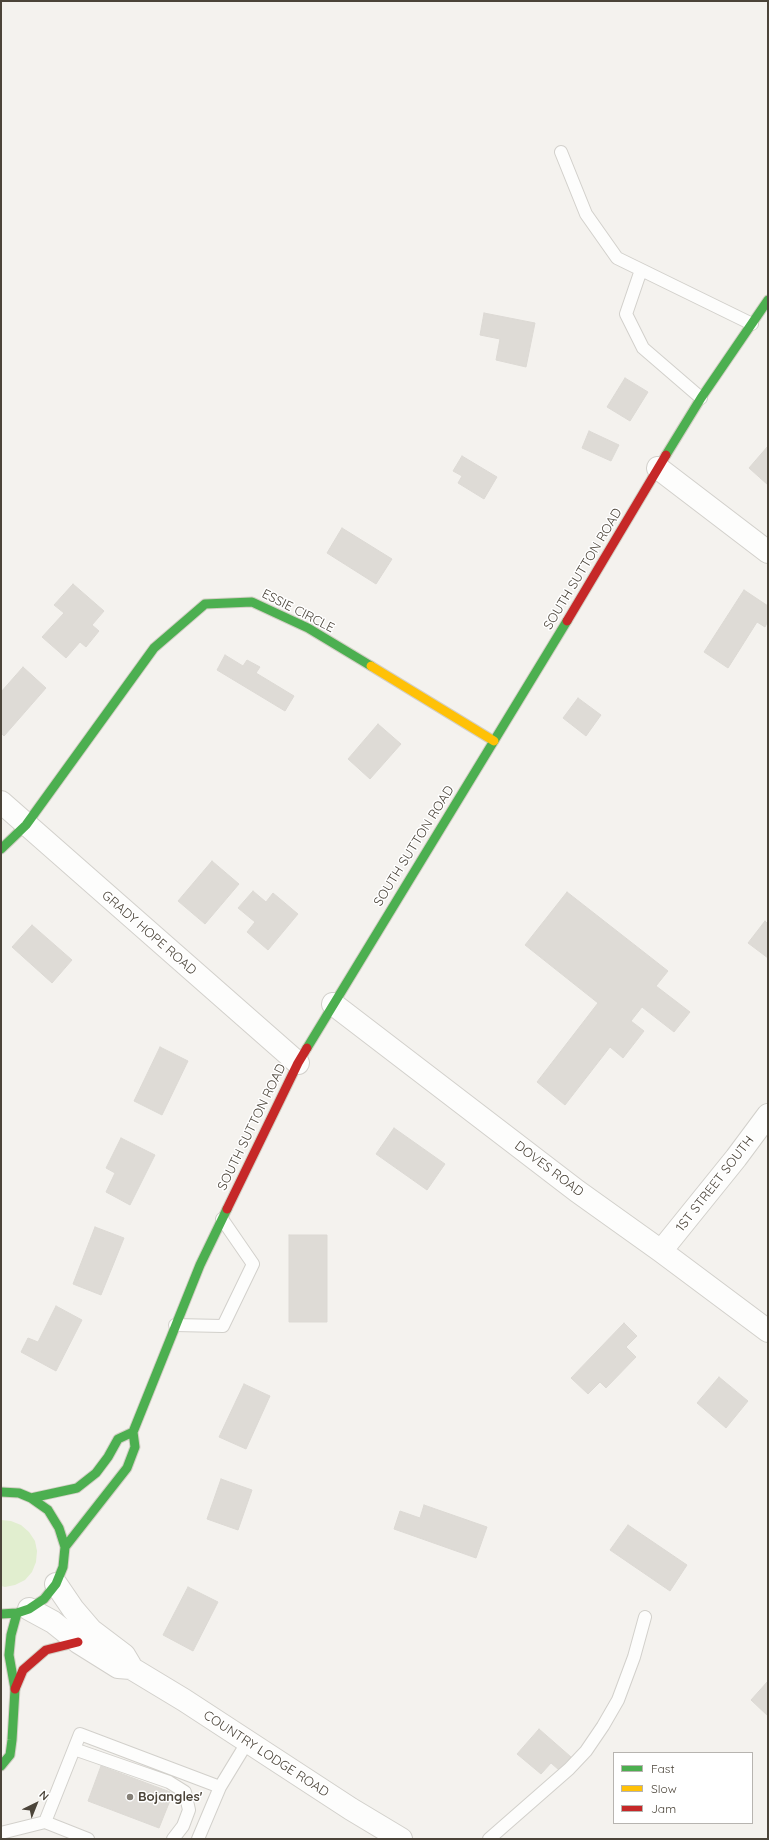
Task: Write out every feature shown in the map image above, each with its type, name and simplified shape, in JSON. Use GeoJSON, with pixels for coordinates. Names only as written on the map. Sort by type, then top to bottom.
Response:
{"type":"FeatureCollection","features":[{"type":"Feature","properties":{"kind":"main road","name":"SOUTH SUTTON ROAD"},"geometry":{"type":"LineString","coordinates":[[64,1548],[127,1468],[135,1448],[133,1432],[200,1265],[298,1063],[554,644],[701,398],[768,300]]}},
{"type":"Feature","properties":{"kind":"main road","name":"ESSIE CIRCLE"},"geometry":{"type":"LineString","coordinates":[[1,849],[26,825],[154,648],[205,604],[252,602],[308,628],[494,741]]}},
{"type":"Feature","properties":{"kind":"main road"},"geometry":{"type":"LineString","coordinates":[[31,1498],[77,1488],[96,1473],[108,1457],[118,1439],[133,1432]]}},
{"type":"Feature","properties":{"kind":"main road"},"geometry":{"type":"LineString","coordinates":[[1,1614],[23,1611],[44,1599],[56,1584],[63,1567],[64,1548],[59,1528],[48,1510],[31,1498],[19,1493],[3,1490]]}},
{"type":"Feature","properties":{"kind":"main road"},"geometry":{"type":"LineString","coordinates":[[1,1766],[10,1755],[12,1740],[15,1689],[9,1656],[11,1635],[23,1611]]}},
{"type":"Feature","properties":{"kind":"main road"},"geometry":{"type":"LineString","coordinates":[[15,1689],[23,1670],[46,1650],[78,1642]]}},
{"type":"Feature","properties":{"kind":"street"},"geometry":{"type":"LineString","coordinates":[[658,468],[768,552]]}},
{"type":"Feature","properties":{"kind":"street","name":"GRADY HOPE ROAD"},"geometry":{"type":"LineString","coordinates":[[1,802],[298,1063]]}},
{"type":"Feature","properties":{"kind":"street","name":"DOVES ROAD"},"geometry":{"type":"LineString","coordinates":[[333,1004],[577,1191],[661,1251],[768,1331]]}},
{"type":"Feature","properties":{"kind":"street","name":"1ST STREET SOUTH"},"geometry":{"type":"LineString","coordinates":[[661,1251],[768,1116]]}},
{"type":"Feature","properties":{"kind":"street","name":"COUNTRY LODGE ROAD"},"geometry":{"type":"LineString","coordinates":[[56,1584],[73,1609],[91,1630],[124,1655],[131,1668],[184,1700],[351,1809],[401,1839]]}},
{"type":"Feature","properties":{"kind":"street","name":"COUNTRY LODGE ROAD"},"geometry":{"type":"LineString","coordinates":[[23,1611],[53,1622],[78,1642],[118,1668],[131,1668]]}},
{"type":"Feature","properties":{"kind":"lane"},"geometry":{"type":"LineString","coordinates":[[560,152],[586,214],[617,258],[752,324]]}},
{"type":"Feature","properties":{"kind":"lane"},"geometry":{"type":"LineString","coordinates":[[641,270],[626,314],[643,348],[701,398]]}},
{"type":"Feature","properties":{"kind":"lane"},"geometry":{"type":"LineString","coordinates":[[175,1325],[223,1326],[253,1264],[222,1219]]}},
{"type":"Feature","properties":{"kind":"lane"},"geometry":{"type":"LineString","coordinates":[[489,1839],[569,1769],[586,1751],[599,1733],[618,1700],[634,1657],[645,1617]]}},
{"type":"Feature","properties":{"kind":"lane"},"geometry":{"type":"LineString","coordinates":[[45,1822],[80,1734],[220,1787]]}},
{"type":"Feature","properties":{"kind":"lane"},"geometry":{"type":"LineString","coordinates":[[198,1839],[220,1787],[248,1742]]}},
{"type":"Feature","properties":{"kind":"lane"},"geometry":{"type":"LineString","coordinates":[[74,1749],[169,1782],[185,1792],[189,1810],[183,1826],[173,1839]]}},
{"type":"Feature","properties":{"kind":"lane"},"geometry":{"type":"LineString","coordinates":[[1,1833],[45,1822],[88,1839]]}},
{"type":"Feature","properties":{"kind":"green space"},"geometry":{"type":"Polygon","coordinates":[[[1,1520],[11,1521],[21,1525],[29,1532],[35,1541],[37,1551],[36,1562],[32,1572],[25,1580],[15,1585],[5,1587],[1,1586],[1,1520]]]}},
{"type":"Feature","properties":{"kind":"building"},"geometry":{"type":"Polygon","coordinates":[[[484,313],[535,323],[526,367],[496,360],[500,339],[480,335],[484,313]]]}},
{"type":"Feature","properties":{"kind":"building"},"geometry":{"type":"Polygon","coordinates":[[[625,378],[648,392],[630,421],[607,407],[625,378]]]}},
{"type":"Feature","properties":{"kind":"building"},"geometry":{"type":"Polygon","coordinates":[[[589,431],[619,445],[611,461],[582,448],[589,431]]]}},
{"type":"Feature","properties":{"kind":"building"},"geometry":{"type":"Polygon","coordinates":[[[768,446],[768,485],[749,468],[768,446]]]}},
{"type":"Feature","properties":{"kind":"building"},"geometry":{"type":"Polygon","coordinates":[[[462,456],[497,477],[484,499],[458,483],[462,476],[453,471],[462,456]]]}},
{"type":"Feature","properties":{"kind":"building"},"geometry":{"type":"Polygon","coordinates":[[[342,528],[392,559],[376,584],[327,553],[342,528]]]}},
{"type":"Feature","properties":{"kind":"building"},"geometry":{"type":"Polygon","coordinates":[[[73,584],[104,611],[92,625],[99,631],[86,647],[80,642],[66,658],[42,637],[64,613],[54,605],[73,584]]]}},
{"type":"Feature","properties":{"kind":"building"},"geometry":{"type":"Polygon","coordinates":[[[744,590],[768,606],[768,621],[765,627],[757,622],[728,668],[704,652],[744,590]]]}},
{"type":"Feature","properties":{"kind":"building"},"geometry":{"type":"Polygon","coordinates":[[[225,655],[243,666],[247,660],[260,667],[256,673],[294,696],[285,711],[217,670],[225,655]]]}},
{"type":"Feature","properties":{"kind":"building"},"geometry":{"type":"Polygon","coordinates":[[[23,667],[46,688],[4,736],[1,733],[1,692],[23,667]]]}},
{"type":"Feature","properties":{"kind":"building"},"geometry":{"type":"Polygon","coordinates":[[[578,698],[601,715],[586,736],[563,718],[578,698]]]}},
{"type":"Feature","properties":{"kind":"building"},"geometry":{"type":"Polygon","coordinates":[[[378,724],[401,744],[370,779],[348,759],[378,724]]]}},
{"type":"Feature","properties":{"kind":"building"},"geometry":{"type":"Polygon","coordinates":[[[212,861],[239,884],[205,924],[178,901],[212,861]]]}},
{"type":"Feature","properties":{"kind":"building"},"geometry":{"type":"Polygon","coordinates":[[[253,891],[266,902],[273,893],[298,914],[268,950],[247,932],[255,922],[238,908],[253,891]]]}},
{"type":"Feature","properties":{"kind":"building"},"geometry":{"type":"Polygon","coordinates":[[[567,892],[668,971],[656,986],[690,1012],[674,1032],[642,1007],[631,1021],[644,1031],[623,1058],[610,1047],[565,1105],[537,1082],[598,1003],[525,945],[567,892]]]}},
{"type":"Feature","properties":{"kind":"building"},"geometry":{"type":"Polygon","coordinates":[[[765,921],[768,924],[768,958],[748,943],[765,921]]]}},
{"type":"Feature","properties":{"kind":"building"},"geometry":{"type":"Polygon","coordinates":[[[32,925],[72,960],[52,983],[12,947],[32,925]]]}},
{"type":"Feature","properties":{"kind":"building"},"geometry":{"type":"Polygon","coordinates":[[[160,1047],[188,1061],[162,1115],[134,1101],[160,1047]]]}},
{"type":"Feature","properties":{"kind":"building"},"geometry":{"type":"Polygon","coordinates":[[[394,1128],[445,1164],[427,1190],[376,1154],[394,1128]]]}},
{"type":"Feature","properties":{"kind":"building"},"geometry":{"type":"Polygon","coordinates":[[[121,1138],[155,1155],[130,1205],[106,1192],[115,1173],[106,1168],[121,1138]]]}},
{"type":"Feature","properties":{"kind":"building"},"geometry":{"type":"Polygon","coordinates":[[[95,1227],[124,1238],[101,1295],[73,1284],[95,1227]]]}},
{"type":"Feature","properties":{"kind":"building"},"geometry":{"type":"Polygon","coordinates":[[[289,1235],[327,1235],[327,1322],[289,1322],[289,1235]]]}},
{"type":"Feature","properties":{"kind":"building"},"geometry":{"type":"Polygon","coordinates":[[[56,1306],[82,1320],[56,1371],[21,1352],[28,1338],[38,1342],[56,1306]]]}},
{"type":"Feature","properties":{"kind":"building"},"geometry":{"type":"Polygon","coordinates":[[[624,1323],[637,1336],[626,1347],[636,1357],[606,1388],[600,1382],[588,1394],[571,1378],[624,1323]]]}},
{"type":"Feature","properties":{"kind":"building"},"geometry":{"type":"Polygon","coordinates":[[[719,1377],[748,1401],[726,1428],[697,1403],[719,1377]]]}},
{"type":"Feature","properties":{"kind":"building"},"geometry":{"type":"Polygon","coordinates":[[[244,1384],[270,1396],[246,1449],[219,1437],[244,1384]]]}},
{"type":"Feature","properties":{"kind":"building"},"geometry":{"type":"Polygon","coordinates":[[[221,1479],[252,1490],[238,1530],[207,1519],[221,1479]]]}},
{"type":"Feature","properties":{"kind":"building"},"geometry":{"type":"Polygon","coordinates":[[[424,1505],[487,1527],[476,1558],[394,1529],[400,1511],[420,1518],[424,1505]]]}},
{"type":"Feature","properties":{"kind":"building"},"geometry":{"type":"Polygon","coordinates":[[[628,1525],[687,1565],[670,1591],[610,1550],[628,1525]]]}},
{"type":"Feature","properties":{"kind":"building"},"geometry":{"type":"Polygon","coordinates":[[[188,1587],[218,1602],[193,1651],[163,1635],[188,1587]]]}},
{"type":"Feature","properties":{"kind":"building"},"geometry":{"type":"Polygon","coordinates":[[[768,1681],[768,1716],[751,1700],[768,1681]]]}},
{"type":"Feature","properties":{"kind":"building"},"geometry":{"type":"Polygon","coordinates":[[[539,1729],[571,1757],[559,1770],[551,1763],[541,1774],[517,1754],[539,1729]]]}},
{"type":"Feature","properties":{"kind":"building","name":"Bojangles'"},"geometry":{"type":"Polygon","coordinates":[[[101,1766],[173,1793],[159,1828],[88,1801],[101,1766]]]}},
{"type":"Feature","properties":{"kind":"traffic: fast"},"geometry":{"type":"LineString","coordinates":[[666,455],[701,398],[768,300]]}},
{"type":"Feature","properties":{"kind":"traffic: fast"},"geometry":{"type":"LineString","coordinates":[[1,849],[26,825],[154,648],[205,604],[252,602],[308,628],[371,666]]}},
{"type":"Feature","properties":{"kind":"traffic: fast"},"geometry":{"type":"LineString","coordinates":[[307,1048],[567,621]]}},
{"type":"Feature","properties":{"kind":"traffic: fast"},"geometry":{"type":"LineString","coordinates":[[65,1547],[127,1468],[135,1447],[133,1432],[200,1265],[227,1209]]}},
{"type":"Feature","properties":{"kind":"traffic: fast"},"geometry":{"type":"LineString","coordinates":[[31,1498],[77,1488],[96,1473],[108,1457],[118,1439],[133,1432]]}},
{"type":"Feature","properties":{"kind":"traffic: fast"},"geometry":{"type":"LineString","coordinates":[[1,1492],[19,1493],[31,1498],[48,1510],[59,1528],[65,1547],[63,1567],[56,1584],[44,1599],[29,1609],[17,1613],[1,1614]]}},
{"type":"Feature","properties":{"kind":"traffic: fast"},"geometry":{"type":"LineString","coordinates":[[1,1766],[10,1755],[12,1740],[15,1689],[9,1655],[11,1635],[17,1613]]}},
{"type":"Feature","properties":{"kind":"traffic: slow"},"geometry":{"type":"LineString","coordinates":[[371,666],[494,741]]}},
{"type":"Feature","properties":{"kind":"traffic: jam"},"geometry":{"type":"LineString","coordinates":[[567,621],[666,455]]}},
{"type":"Feature","properties":{"kind":"traffic: jam"},"geometry":{"type":"LineString","coordinates":[[227,1209],[298,1063],[307,1048]]}},
{"type":"Feature","properties":{"kind":"traffic: jam"},"geometry":{"type":"LineString","coordinates":[[15,1689],[23,1670],[46,1650],[78,1642]]}},
{"type":"Feature","properties":{"kind":"place","name":"Bojangles'"},"geometry":{"type":"Point","coordinates":[130,1797]}}]}
